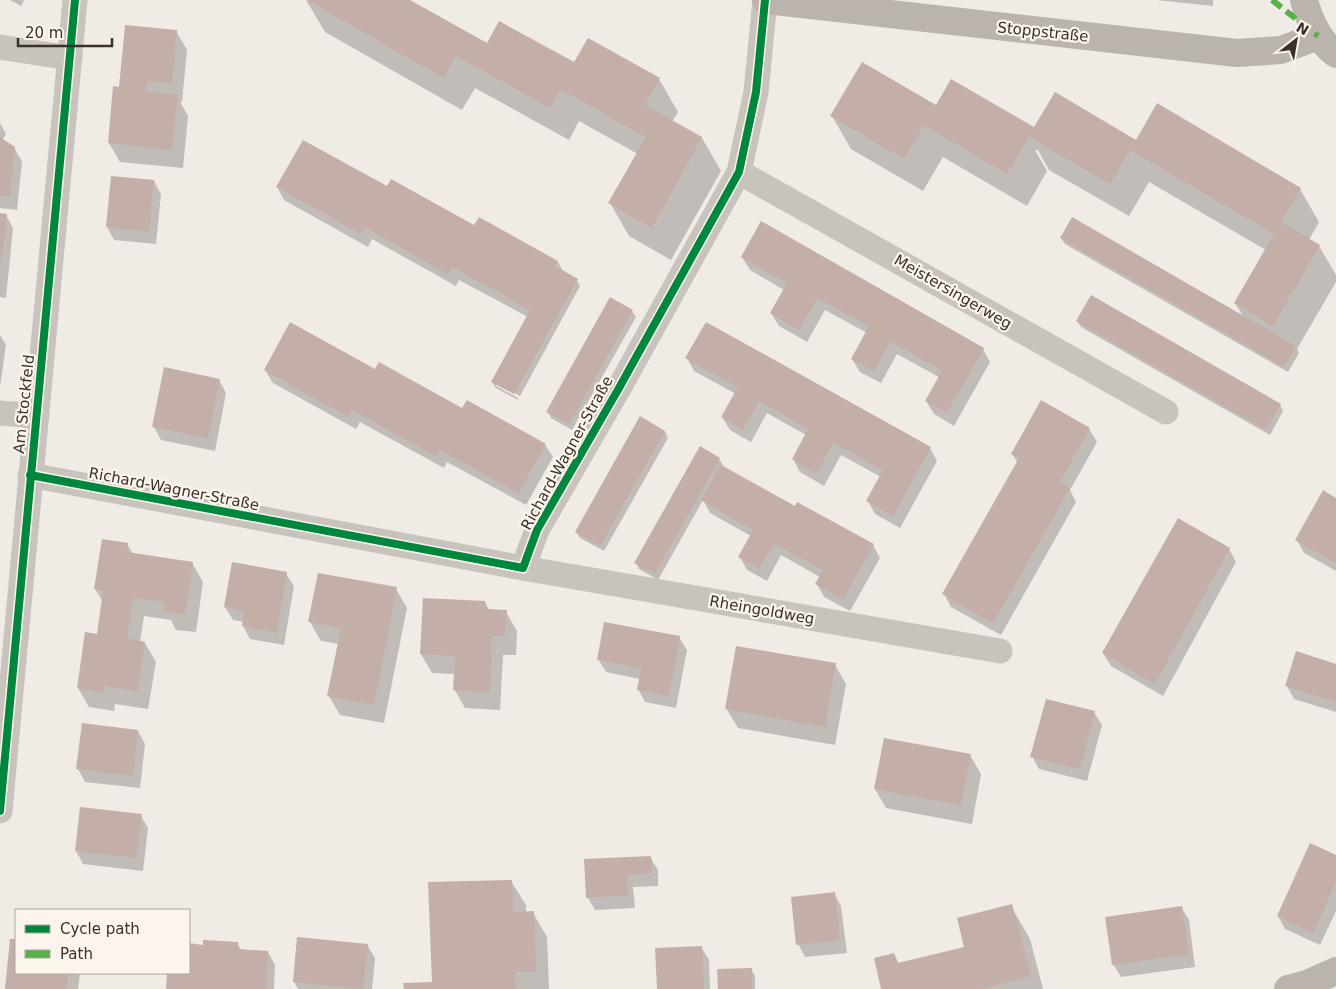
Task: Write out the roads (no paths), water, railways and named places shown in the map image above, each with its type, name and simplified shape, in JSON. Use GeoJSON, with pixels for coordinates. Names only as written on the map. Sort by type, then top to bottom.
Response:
{"type":"FeatureCollection","features":[{"type":"Feature","properties":{"kind":"main road","name":"Stoppstraße"},"geometry":{"type":"LineString","coordinates":[[766,0],[1237,53],[1327,45]]}},
{"type":"Feature","properties":{"kind":"main road"},"geometry":{"type":"LineString","coordinates":[[1304,0],[1306,9],[1327,45]]}},
{"type":"Feature","properties":{"kind":"main road"},"geometry":{"type":"LineString","coordinates":[[1288,989],[1307,984],[1336,971]]}},
{"type":"Feature","properties":{"kind":"street","name":"Am Stockfeld"},"geometry":{"type":"LineString","coordinates":[[0,811],[75,0]]}},
{"type":"Feature","properties":{"kind":"street","name":"Richard-Wagner-Straße"},"geometry":{"type":"LineString","coordinates":[[30,476],[523,568],[537,530],[739,172],[756,92],[766,0]]}},
{"type":"Feature","properties":{"kind":"street"},"geometry":{"type":"LineString","coordinates":[[0,47],[70,58]]}},
{"type":"Feature","properties":{"kind":"street","name":"Meistersingerweg"},"geometry":{"type":"LineString","coordinates":[[739,172],[1166,412]]}},
{"type":"Feature","properties":{"kind":"street"},"geometry":{"type":"LineString","coordinates":[[0,413],[37,416]]}},
{"type":"Feature","properties":{"kind":"street","name":"Rheingoldweg"},"geometry":{"type":"LineString","coordinates":[[523,568],[1000,651]]}}]}
